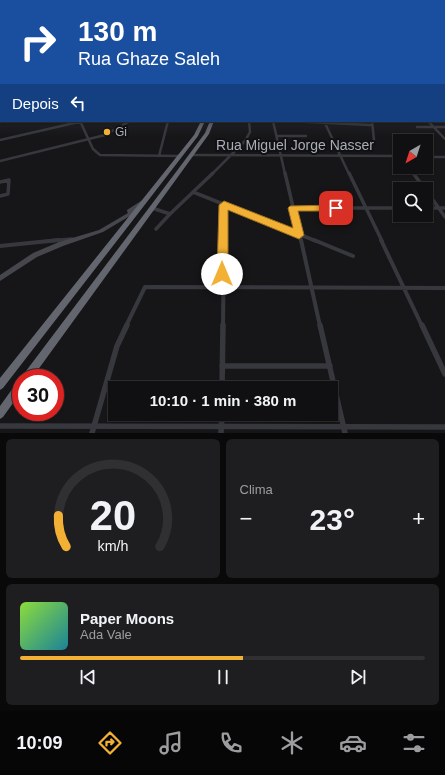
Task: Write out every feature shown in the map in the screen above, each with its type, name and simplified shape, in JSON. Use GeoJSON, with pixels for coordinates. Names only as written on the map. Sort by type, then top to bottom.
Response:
{"type":"FeatureCollection","features":[{"type":"Feature","properties":{"kind":"highway"},"geometry":{"type":"LineString","coordinates":[[0,385],[147,199],[192,140],[202,122]]}},
{"type":"Feature","properties":{"kind":"highway"},"geometry":{"type":"LineString","coordinates":[[33,369],[163,194],[209,129],[212,122]]}},
{"type":"Feature","properties":{"kind":"highway"},"geometry":{"type":"LineString","coordinates":[[192,140],[199,143]]}},
{"type":"Feature","properties":{"kind":"highway"},"geometry":{"type":"LineString","coordinates":[[179,157],[191,155]]}},
{"type":"Feature","properties":{"kind":"highway"},"geometry":{"type":"LineString","coordinates":[[140,207],[163,194]]}},
{"type":"Feature","properties":{"kind":"highway"},"geometry":{"type":"LineString","coordinates":[[115,240],[113,245],[121,250]]}},
{"type":"Feature","properties":{"kind":"highway"},"geometry":{"type":"LineString","coordinates":[[0,414],[12,397]]}},
{"type":"Feature","properties":{"kind":"main road"},"geometry":{"type":"LineString","coordinates":[[121,218],[131,209],[147,199]]}},
{"type":"Feature","properties":{"kind":"main road"},"geometry":{"type":"LineString","coordinates":[[0,278],[35,255],[101,231],[140,207]]}},
{"type":"Feature","properties":{"kind":"street"},"geometry":{"type":"LineString","coordinates":[[0,140],[77,122]]}},
{"type":"Feature","properties":{"kind":"street"},"geometry":{"type":"LineString","coordinates":[[81,122],[93,149],[100,155],[179,157]]}},
{"type":"Feature","properties":{"kind":"street"},"geometry":{"type":"LineString","coordinates":[[0,161],[109,133],[128,122]]}},
{"type":"Feature","properties":{"kind":"street"},"geometry":{"type":"LineString","coordinates":[[159,156],[168,122]]}},
{"type":"Feature","properties":{"kind":"street"},"geometry":{"type":"LineString","coordinates":[[156,229],[232,156],[247,138],[250,129],[249,122]]}},
{"type":"Feature","properties":{"kind":"street"},"geometry":{"type":"LineString","coordinates":[[273,122],[345,430]]}},
{"type":"Feature","properties":{"kind":"street"},"geometry":{"type":"LineString","coordinates":[[374,140],[372,125],[324,122],[445,374]]}},
{"type":"Feature","properties":{"kind":"street"},"geometry":{"type":"LineString","coordinates":[[429,122],[445,139]]}},
{"type":"Feature","properties":{"kind":"street"},"geometry":{"type":"LineString","coordinates":[[417,127],[445,127]]}},
{"type":"Feature","properties":{"kind":"street"},"geometry":{"type":"LineString","coordinates":[[277,136],[306,136]]}},
{"type":"Feature","properties":{"kind":"street","name":"Rua Miguel Jorge Nasser"},"geometry":{"type":"LineString","coordinates":[[191,155],[393,156]]}},
{"type":"Feature","properties":{"kind":"street"},"geometry":{"type":"LineString","coordinates":[[433,157],[445,157]]}},
{"type":"Feature","properties":{"kind":"street"},"geometry":{"type":"LineString","coordinates":[[0,182],[9,180],[8,194],[0,196]]}},
{"type":"Feature","properties":{"kind":"street"},"geometry":{"type":"LineString","coordinates":[[193,192],[353,256]]}},
{"type":"Feature","properties":{"kind":"street"},"geometry":{"type":"LineString","coordinates":[[433,200],[445,217]]}},
{"type":"Feature","properties":{"kind":"street"},"geometry":{"type":"LineString","coordinates":[[222,381],[224,205]]}},
{"type":"Feature","properties":{"kind":"street"},"geometry":{"type":"LineString","coordinates":[[152,208],[170,214]]}},
{"type":"Feature","properties":{"kind":"street"},"geometry":{"type":"LineString","coordinates":[[293,208],[393,208]]}},
{"type":"Feature","properties":{"kind":"street"},"geometry":{"type":"LineString","coordinates":[[433,208],[445,208]]}},
{"type":"Feature","properties":{"kind":"street"},"geometry":{"type":"LineString","coordinates":[[0,246],[79,238]]}},
{"type":"Feature","properties":{"kind":"street"},"geometry":{"type":"LineString","coordinates":[[93,430],[116,346],[145,287],[445,288]]}},
{"type":"Feature","properties":{"kind":"street"},"geometry":{"type":"LineString","coordinates":[[222,366],[330,366]]}},
{"type":"Feature","properties":{"kind":"street"},"geometry":{"type":"LineString","coordinates":[[0,426],[93,430],[345,430],[445,427]]}},
{"type":"Feature","properties":{"kind":"place","name":"Gi"},"geometry":{"type":"Point","coordinates":[107,132]}},
{"type":"Feature","properties":{"kind":"route"},"geometry":{"type":"LineString","coordinates":[[222,274],[222,221],[224,205],[299,235],[293,208],[336,208]]}}]}
